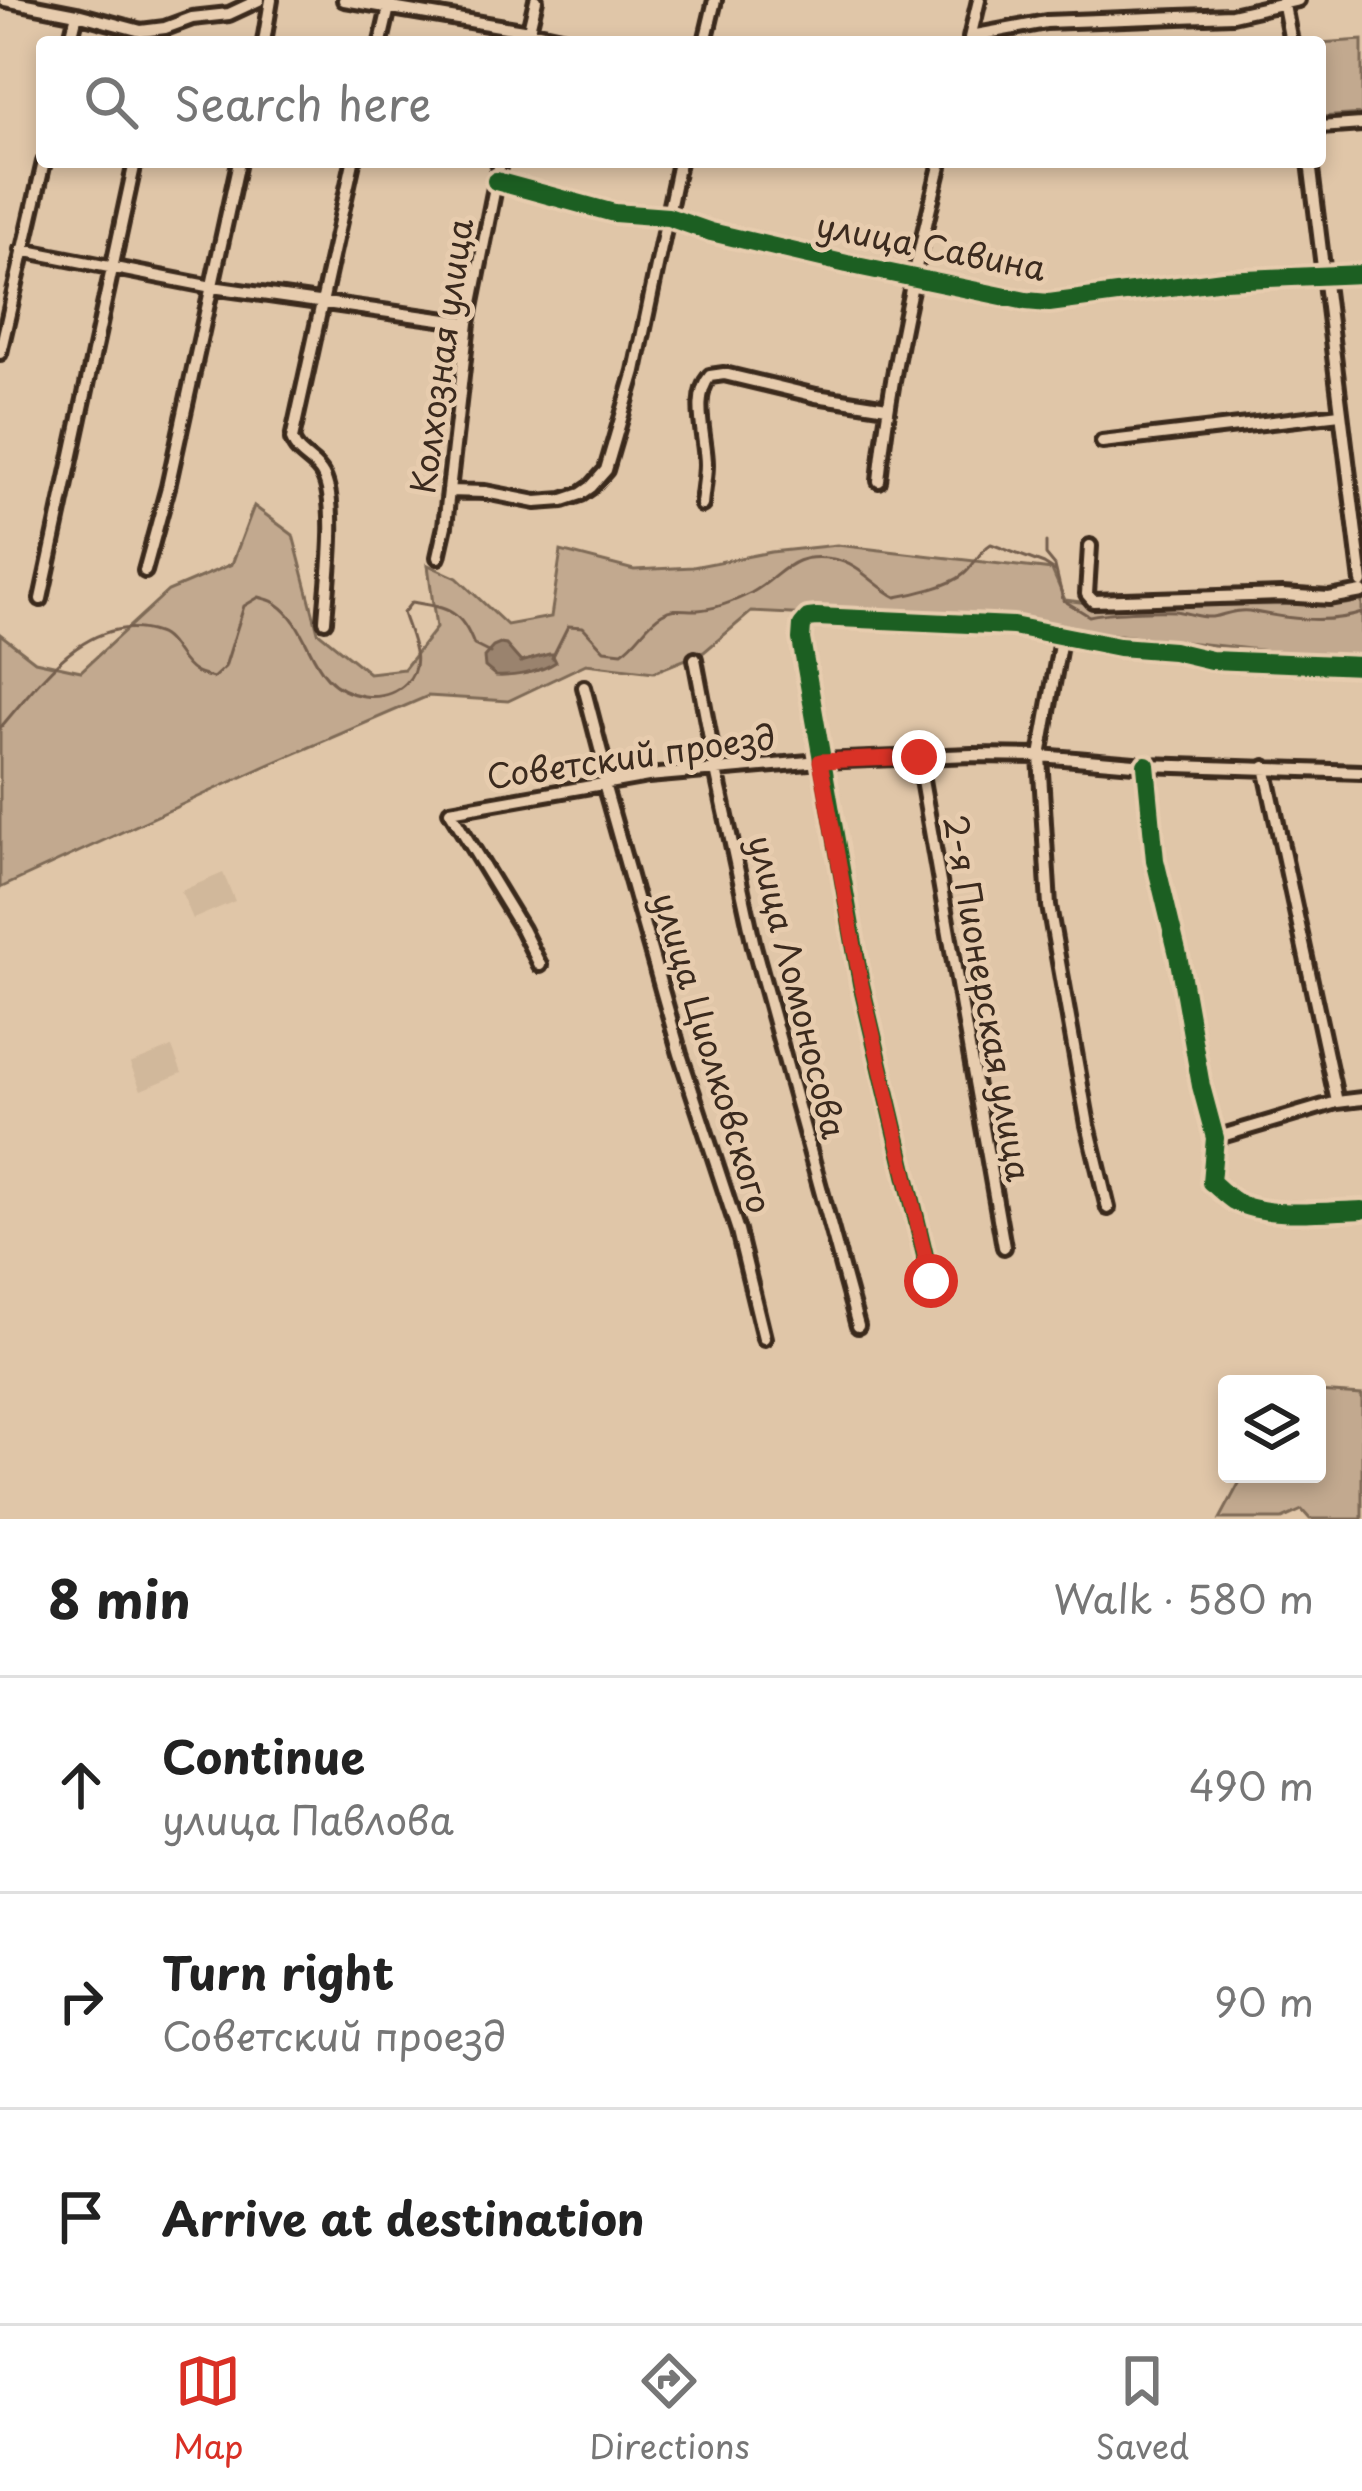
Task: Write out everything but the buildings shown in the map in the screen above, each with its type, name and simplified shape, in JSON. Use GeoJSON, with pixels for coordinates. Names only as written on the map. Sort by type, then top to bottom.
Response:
{"type":"FeatureCollection","features":[{"type":"Feature","properties":{"kind":"street"},"geometry":{"type":"LineString","coordinates":[[5,0],[141,32],[229,14],[259,0]]}},
{"type":"Feature","properties":{"kind":"street"},"geometry":{"type":"LineString","coordinates":[[265,36],[271,0]]}},
{"type":"Feature","properties":{"kind":"street"},"geometry":{"type":"LineString","coordinates":[[344,0],[390,3],[528,36],[536,0]]}},
{"type":"Feature","properties":{"kind":"street"},"geometry":{"type":"LineString","coordinates":[[706,36],[715,0]]}},
{"type":"Feature","properties":{"kind":"street"},"geometry":{"type":"LineString","coordinates":[[971,36],[979,0]]}},
{"type":"Feature","properties":{"kind":"street"},"geometry":{"type":"LineString","coordinates":[[983,36],[1046,22],[1232,15],[1298,0]]}},
{"type":"Feature","properties":{"kind":"street"},"geometry":{"type":"LineString","coordinates":[[1283,2],[1291,36]]}},
{"type":"Feature","properties":{"kind":"street"},"geometry":{"type":"LineString","coordinates":[[382,36],[390,3]]}},
{"type":"Feature","properties":{"kind":"street"},"geometry":{"type":"LineString","coordinates":[[72,36],[77,14]]}},
{"type":"Feature","properties":{"kind":"street"},"geometry":{"type":"LineString","coordinates":[[163,36],[165,28]]}},
{"type":"Feature","properties":{"kind":"street"},"geometry":{"type":"LineString","coordinates":[[1326,127],[1362,124]]}},
{"type":"Feature","properties":{"kind":"street"},"geometry":{"type":"LineString","coordinates":[[0,353],[42,168]]}},
{"type":"Feature","properties":{"kind":"street"},"geometry":{"type":"LineString","coordinates":[[41,599],[134,168]]}},
{"type":"Feature","properties":{"kind":"street"},"geometry":{"type":"LineString","coordinates":[[145,572],[238,168]]}},
{"type":"Feature","properties":{"kind":"street"},"geometry":{"type":"LineString","coordinates":[[325,621],[328,487],[320,469],[297,451],[292,439],[352,168]]}},
{"type":"Feature","properties":{"kind":"street","name":"Колхозная улица"},"geometry":{"type":"LineString","coordinates":[[438,557],[468,323],[499,168]]}},
{"type":"Feature","properties":{"kind":"street"},"geometry":{"type":"LineString","coordinates":[[449,490],[553,501],[581,494],[601,477],[610,462],[635,371],[678,168]]}},
{"type":"Feature","properties":{"kind":"street"},"geometry":{"type":"LineString","coordinates":[[879,481],[887,407],[940,168]]}},
{"type":"Feature","properties":{"kind":"street"},"geometry":{"type":"LineString","coordinates":[[1311,168],[1362,582]]}},
{"type":"Feature","properties":{"kind":"street","name":"улица Савина"},"geometry":{"type":"LineString","coordinates":[[496,181],[614,213],[668,218],[711,232],[1003,298],[1049,302],[1187,283],[1362,274]]}},
{"type":"Feature","properties":{"kind":"street"},"geometry":{"type":"LineString","coordinates":[[22,250],[212,287],[468,323]]}},
{"type":"Feature","properties":{"kind":"street"},"geometry":{"type":"LineString","coordinates":[[702,505],[706,459],[703,389],[710,376],[724,374],[887,407]]}},
{"type":"Feature","properties":{"kind":"street"},"geometry":{"type":"LineString","coordinates":[[1102,442],[1340,414]]}},
{"type":"Feature","properties":{"kind":"street"},"geometry":{"type":"LineString","coordinates":[[1090,546],[1087,594],[1093,601],[1329,598],[1362,592]]}},
{"type":"Feature","properties":{"kind":"street","name":"Советский проезд"},"geometry":{"type":"LineString","coordinates":[[820,761],[801,639],[808,618],[986,624],[1062,634]]}},
{"type":"Feature","properties":{"kind":"street"},"geometry":{"type":"LineString","coordinates":[[1108,1208],[1088,1125],[1049,906],[1040,756],[1062,634],[1211,660],[1362,666]]}},
{"type":"Feature","properties":{"kind":"street","name":"улица Ломоносова"},"geometry":{"type":"LineString","coordinates":[[695,659],[754,946],[858,1326]]}},
{"type":"Feature","properties":{"kind":"street","name":"улица Циолковского"},"geometry":{"type":"LineString","coordinates":[[584,686],[680,1054],[738,1231],[764,1338]]}},
{"type":"Feature","properties":{"kind":"street","name":"Советский проезд"},"geometry":{"type":"LineString","coordinates":[[540,965],[450,811],[607,784],[820,761],[1040,756],[1362,772]]}},
{"type":"Feature","properties":{"kind":"street","name":"2-я Пионерская улица"},"geometry":{"type":"LineString","coordinates":[[919,757],[1004,1247]]}},
{"type":"Feature","properties":{"kind":"street"},"geometry":{"type":"LineString","coordinates":[[820,761],[861,984],[931,1281]]}},
{"type":"Feature","properties":{"kind":"street"},"geometry":{"type":"LineString","coordinates":[[1146,764],[1156,860],[1215,1138],[1211,1182],[1236,1202],[1260,1208],[1362,1210]]}},
{"type":"Feature","properties":{"kind":"street"},"geometry":{"type":"LineString","coordinates":[[1265,767],[1337,1102]]}},
{"type":"Feature","properties":{"kind":"street"},"geometry":{"type":"LineString","coordinates":[[1215,1138],[1362,1099]]}},
{"type":"Feature","properties":{"kind":"shaded area"},"geometry":{"type":"Polygon","coordinates":[[[1362,40],[1362,114],[1326,117],[1326,43],[1362,40]]]}},
{"type":"Feature","properties":{"kind":"shaded area"},"geometry":{"type":"Polygon","coordinates":[[[254,506],[293,535],[318,632],[369,673],[404,669],[436,628],[428,565],[457,578],[507,625],[551,617],[561,551],[634,570],[693,567],[837,545],[1052,570],[1065,600],[1112,606],[1346,604],[1362,600],[1362,661],[1038,626],[751,612],[704,652],[654,672],[586,664],[508,701],[428,696],[0,888],[0,634],[35,661],[81,671],[168,591],[232,564],[254,506]]]}},
{"type":"Feature","properties":{"kind":"shaded area"},"geometry":{"type":"Polygon","coordinates":[[[500,644],[521,662],[552,654],[556,662],[527,673],[496,676],[485,667],[484,657],[500,644]]]}},
{"type":"Feature","properties":{"kind":"shaded area"},"geometry":{"type":"Polygon","coordinates":[[[223,873],[235,901],[193,919],[181,891],[223,873]]]}},
{"type":"Feature","properties":{"kind":"shaded area"},"geometry":{"type":"Polygon","coordinates":[[[172,1047],[182,1073],[141,1090],[130,1064],[172,1047]]]}},
{"type":"Feature","properties":{"kind":"shaded area"},"geometry":{"type":"Polygon","coordinates":[[[1326,1393],[1362,1395],[1362,1519],[1310,1519],[1302,1510],[1282,1519],[1220,1519],[1239,1483],[1326,1483],[1326,1393]]]}},
{"type":"Feature","properties":{"kind":"waterway"},"geometry":{"type":"LineString","coordinates":[[1046,542],[1046,555],[1055,566],[1063,600],[1089,616],[1166,611],[1212,617],[1244,611],[1320,619],[1362,613]]}},
{"type":"Feature","properties":{"kind":"waterway"},"geometry":{"type":"LineString","coordinates":[[552,658],[568,626],[583,627],[604,650],[622,652],[667,612],[732,602],[806,559],[843,562],[896,597],[958,578],[991,544],[1055,571]]}},
{"type":"Feature","properties":{"kind":"waterway"},"geometry":{"type":"LineString","coordinates":[[0,728],[67,655],[109,632],[132,628],[157,633],[189,668],[213,678],[225,667],[244,606],[259,597],[289,615],[332,682],[364,696],[392,692],[412,675],[415,649],[403,613],[412,602],[451,612],[464,624],[474,645],[490,653]]}},
{"type":"Feature","properties":{"kind":"cycle path"},"geometry":{"type":"LineString","coordinates":[[496,181],[614,213],[668,217],[847,264],[1026,301],[1049,303],[1223,280],[1362,274]]}},
{"type":"Feature","properties":{"kind":"cycle path"},"geometry":{"type":"LineString","coordinates":[[931,1281],[861,984],[802,625],[817,617],[1013,626],[1211,660],[1362,666]]}},
{"type":"Feature","properties":{"kind":"cycle path"},"geometry":{"type":"LineString","coordinates":[[1146,765],[1155,860],[1215,1138],[1211,1182],[1234,1201],[1262,1210],[1362,1210]]}},
{"type":"Feature","properties":{"kind":"route"},"geometry":{"type":"LineString","coordinates":[[919,757],[820,761],[861,984],[931,1281]]}}]}
